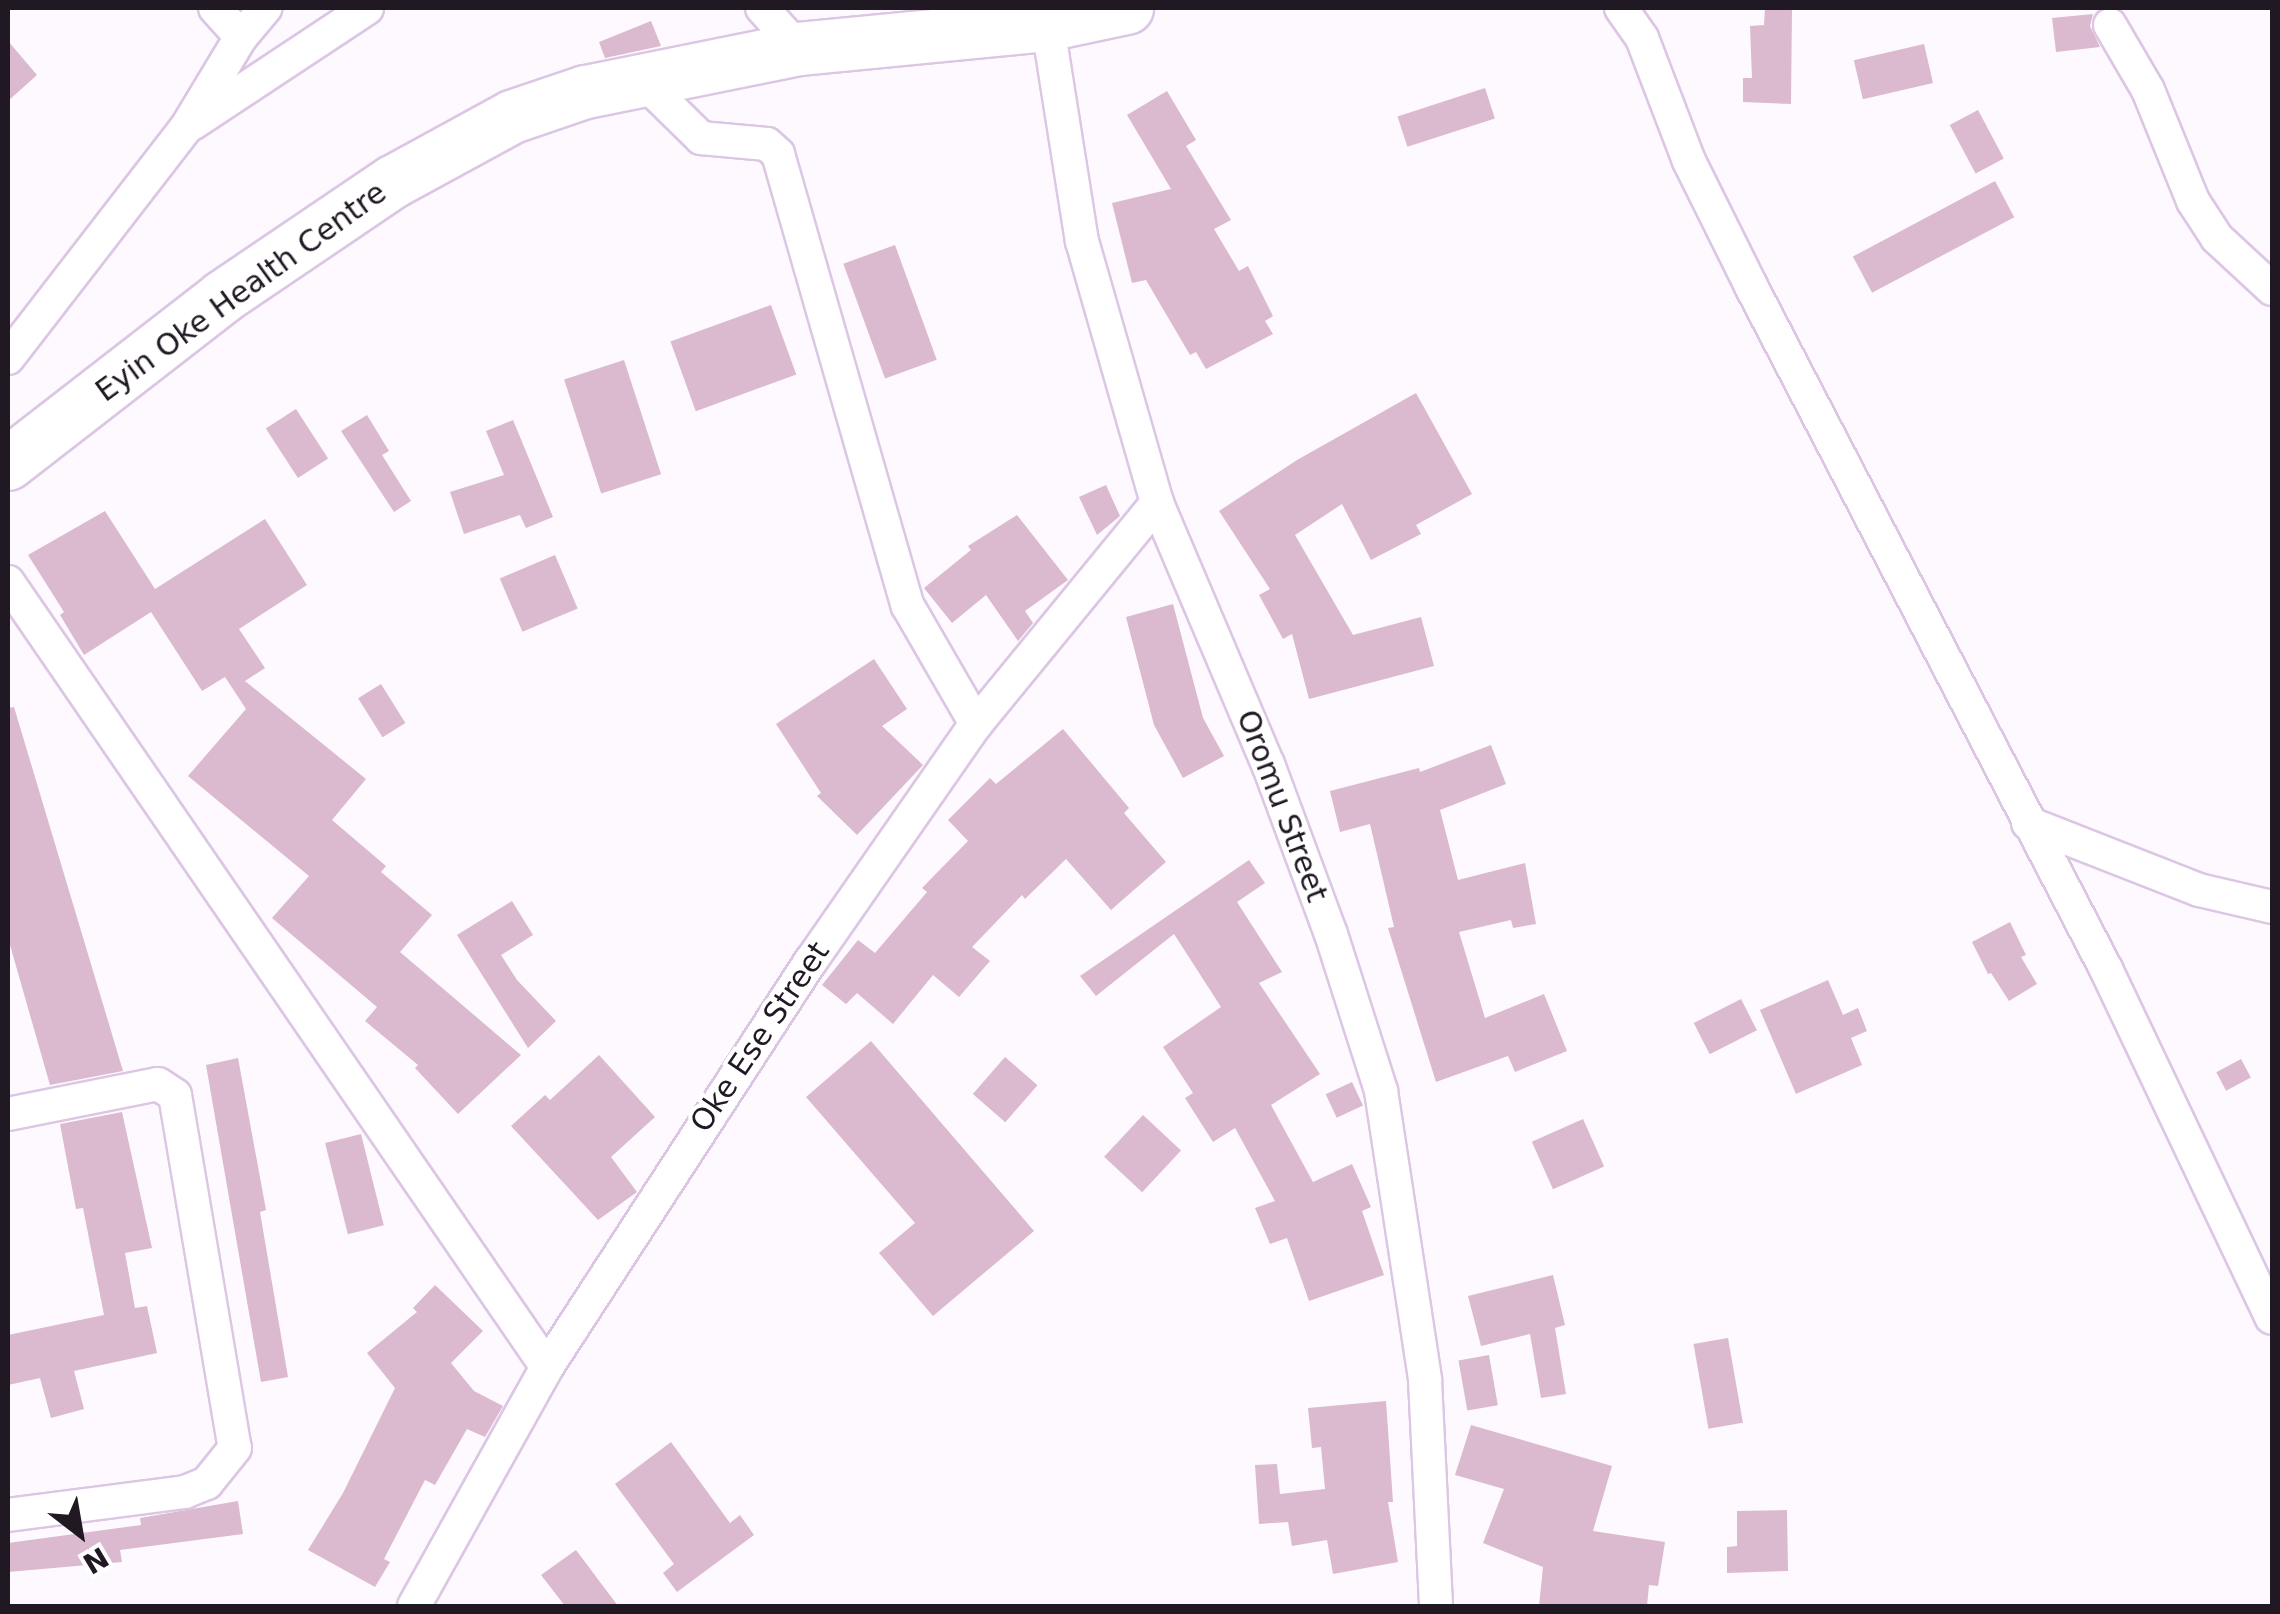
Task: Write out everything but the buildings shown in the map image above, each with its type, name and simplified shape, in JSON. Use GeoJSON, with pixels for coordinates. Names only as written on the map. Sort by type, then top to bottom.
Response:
{"type":"FeatureCollection","features":[{"type":"Feature","properties":{"kind":"main road","name":"Eyin Oke Health Centre"},"geometry":{"type":"LineString","coordinates":[[8,464],[223,297],[393,182],[512,117],[642,80],[799,49],[1127,8]]}},
{"type":"Feature","properties":{"kind":"street"},"geometry":{"type":"LineString","coordinates":[[214,8],[241,37]]}},
{"type":"Feature","properties":{"kind":"street"},"geometry":{"type":"LineString","coordinates":[[8,358],[186,128],[241,37],[265,8]]}},
{"type":"Feature","properties":{"kind":"street"},"geometry":{"type":"LineString","coordinates":[[186,128],[367,8]]}},
{"type":"Feature","properties":{"kind":"street"},"geometry":{"type":"LineString","coordinates":[[762,8],[799,49]]}},
{"type":"Feature","properties":{"kind":"street"},"geometry":{"type":"LineString","coordinates":[[1621,8],[1642,38],[1689,162],[2106,969],[2272,1318]]}},
{"type":"Feature","properties":{"kind":"street","name":"Oromu Street"},"geometry":{"type":"LineString","coordinates":[[1045,16],[1068,130],[1071,188],[1082,242],[1157,503],[1268,764],[1331,934],[1380,1091],[1425,1380],[1436,1606]]}},
{"type":"Feature","properties":{"kind":"street"},"geometry":{"type":"LineString","coordinates":[[2110,25],[2148,90],[2194,201],[2217,238],[2272,289]]}},
{"type":"Feature","properties":{"kind":"street"},"geometry":{"type":"LineString","coordinates":[[642,80],[701,138],[766,144],[778,154],[908,606],[976,724]]}},
{"type":"Feature","properties":{"kind":"street","name":"Oke Ese Street"},"geometry":{"type":"LineString","coordinates":[[414,1606],[547,1367],[800,977],[976,724],[1157,503]]}},
{"type":"Feature","properties":{"kind":"street"},"geometry":{"type":"LineString","coordinates":[[8,582],[547,1367]]}},
{"type":"Feature","properties":{"kind":"street"},"geometry":{"type":"LineString","coordinates":[[2028,823],[2199,890],[2272,907]]}},
{"type":"Feature","properties":{"kind":"street"},"geometry":{"type":"LineString","coordinates":[[8,1114],[158,1084],[175,1096],[235,1448],[207,1482],[185,1492],[8,1516]]}}]}
